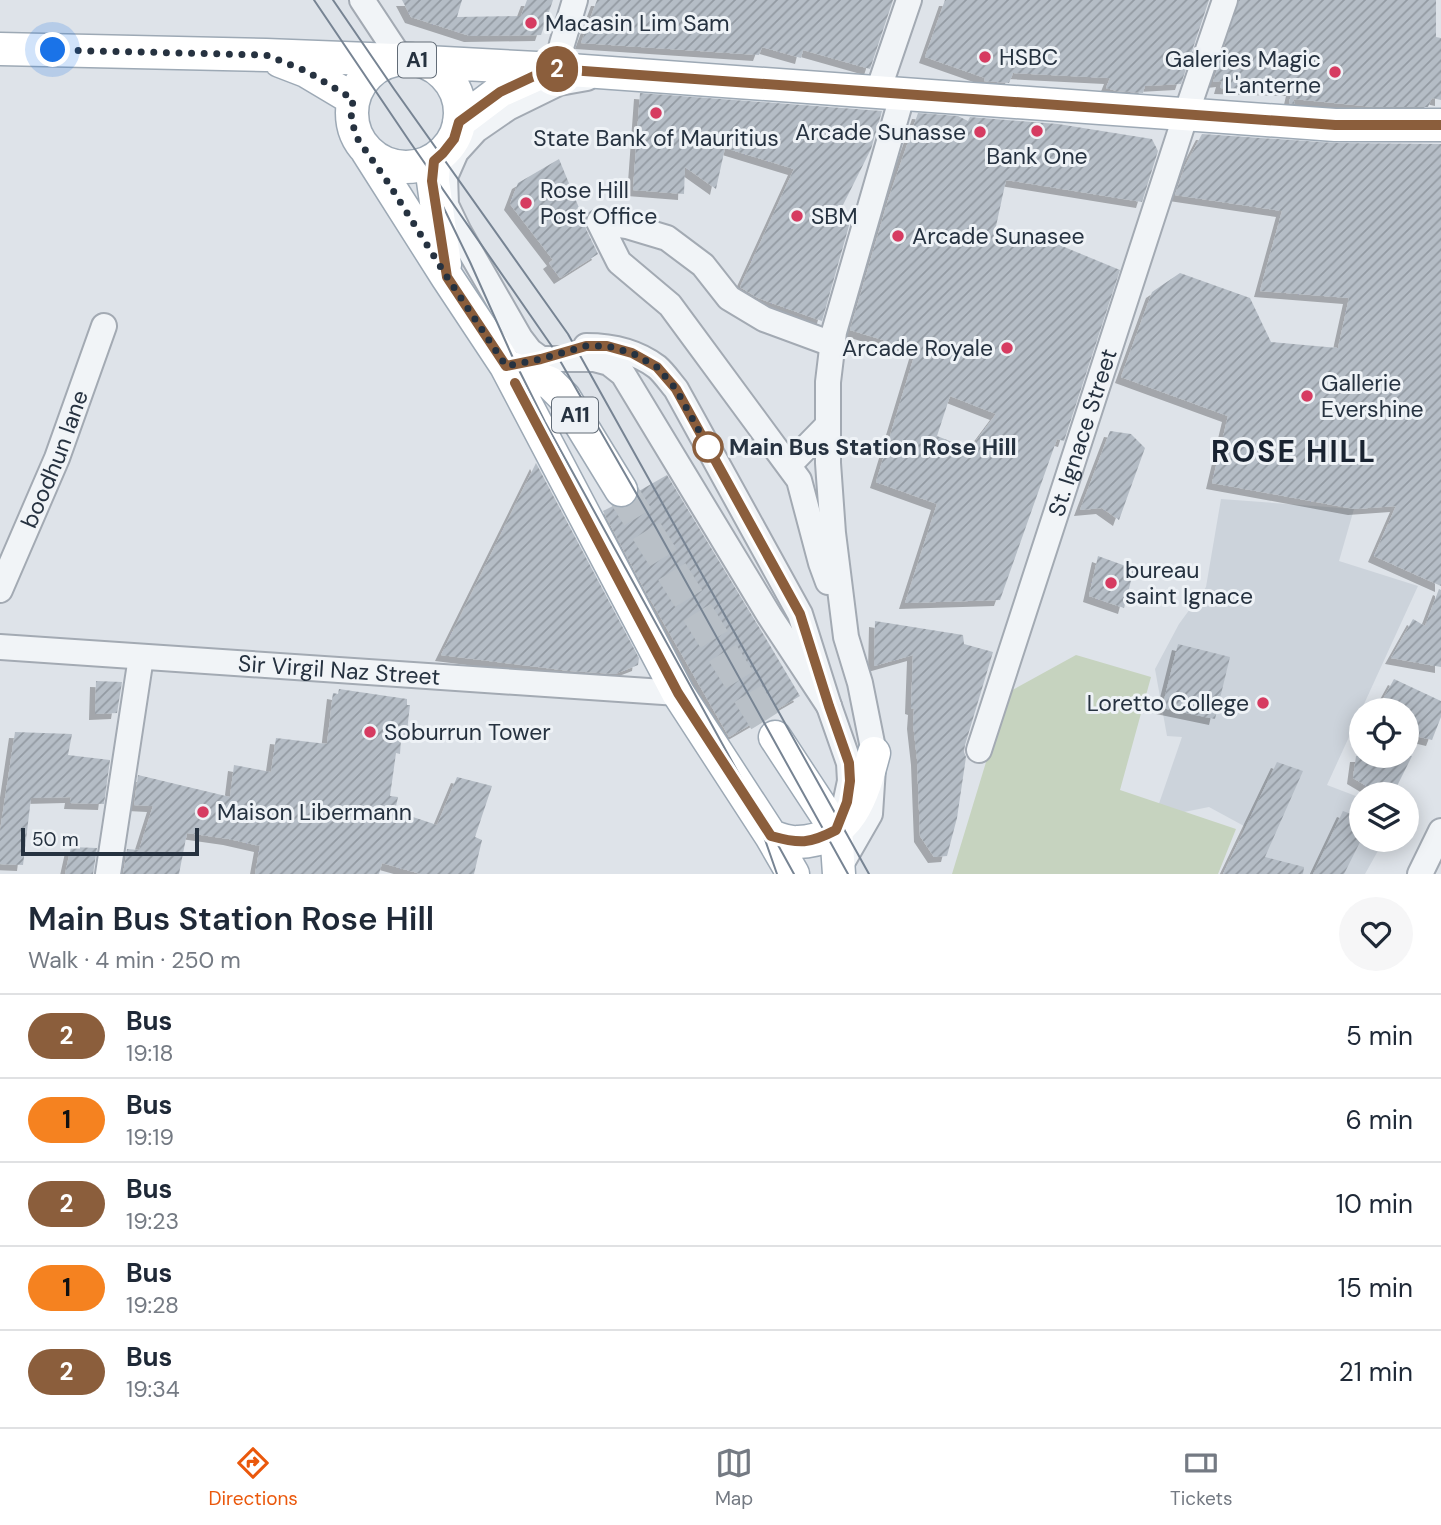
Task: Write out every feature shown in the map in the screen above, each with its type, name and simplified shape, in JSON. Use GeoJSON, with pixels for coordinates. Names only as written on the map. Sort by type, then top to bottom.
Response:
{"type":"FeatureCollection","features":[{"type":"Feature","properties":{"kind":"main road","name":"A1"},"geometry":{"type":"LineString","coordinates":[[0,49],[407,61],[891,92],[1335,125],[1441,125]]}},
{"type":"Feature","properties":{"kind":"main road","name":"A1"},"geometry":{"type":"LineString","coordinates":[[266,55],[306,71],[353,99],[362,81],[377,68],[407,61],[442,72],[454,86],[459,104],[459,122]]}},
{"type":"Feature","properties":{"kind":"main road"},"geometry":{"type":"LineString","coordinates":[[353,99],[351,119],[357,138],[367,151],[379,161],[394,167],[411,167],[434,161],[454,139],[459,122],[500,92],[553,69]]}},
{"type":"Feature","properties":{"kind":"main road","name":"A11"},"geometry":{"type":"LineString","coordinates":[[367,151],[506,366],[678,693],[793,874]]}},
{"type":"Feature","properties":{"kind":"main road","name":"A11"},"geometry":{"type":"LineString","coordinates":[[434,161],[432,181],[447,277]]}},
{"type":"Feature","properties":{"kind":"main road","name":"A11"},"geometry":{"type":"LineString","coordinates":[[506,366],[550,383],[564,397],[621,489]]}},
{"type":"Feature","properties":{"kind":"main road"},"geometry":{"type":"LineString","coordinates":[[775,737],[836,830],[839,871]]}},
{"type":"Feature","properties":{"kind":"main road"},"geometry":{"type":"LineString","coordinates":[[771,836],[795,843],[817,840],[836,830],[853,812],[865,786],[874,753]]}},
{"type":"Feature","properties":{"kind":"street"},"geometry":{"type":"LineString","coordinates":[[362,0],[407,61]]}},
{"type":"Feature","properties":{"kind":"street"},"geometry":{"type":"LineString","coordinates":[[553,69],[575,0]]}},
{"type":"Feature","properties":{"kind":"street"},"geometry":{"type":"LineString","coordinates":[[846,637],[833,533],[828,463],[828,382],[834,332],[891,92],[909,0]]}},
{"type":"Feature","properties":{"kind":"street","name":"St. Ignace Street"},"geometry":{"type":"LineString","coordinates":[[979,750],[1225,0]]}},
{"type":"Feature","properties":{"kind":"street"},"geometry":{"type":"LineString","coordinates":[[612,74],[559,83],[508,107],[476,130],[456,152],[446,177],[446,205],[459,232],[530,351],[541,359],[594,359],[609,363],[623,374],[769,615],[829,706]]}},
{"type":"Feature","properties":{"kind":"street"},"geometry":{"type":"LineString","coordinates":[[832,344],[764,318],[729,298],[703,265],[667,238],[627,226],[599,222],[619,262],[670,305],[799,480],[821,564],[860,683],[874,753],[870,814],[839,871]]}},
{"type":"Feature","properties":{"kind":"street","name":"boodhun lane"},"geometry":{"type":"LineString","coordinates":[[0,590],[57,458],[104,326]]}},
{"type":"Feature","properties":{"kind":"street"},"geometry":{"type":"LineString","coordinates":[[506,366],[586,346],[607,346],[632,353],[657,367],[676,389],[800,614],[849,763],[847,802],[836,830]]}},
{"type":"Feature","properties":{"kind":"street"},"geometry":{"type":"LineString","coordinates":[[789,465],[828,425]]}},
{"type":"Feature","properties":{"kind":"street","name":"Sir Virgil Naz Street"},"geometry":{"type":"LineString","coordinates":[[0,647],[678,693]]}},
{"type":"Feature","properties":{"kind":"street"},"geometry":{"type":"LineString","coordinates":[[108,874],[141,657]]}},
{"type":"Feature","properties":{"kind":"street"},"geometry":{"type":"LineString","coordinates":[[1420,874],[1441,831]]}},
{"type":"Feature","properties":{"kind":"shaded area","name":"Loretto College"},"geometry":{"type":"Polygon","coordinates":[[[1221,499],[1354,509],[1339,561],[1418,586],[1367,698],[1349,698],[1349,737],[1327,785],[1349,793],[1349,852],[1377,852],[1365,874],[1230,874],[1244,826],[1209,807],[1154,818],[1182,737],[1167,736],[1155,669],[1179,624],[1206,587],[1221,499]]]}},
{"type":"Feature","properties":{"kind":"green space"},"geometry":{"type":"Polygon","coordinates":[[[1076,655],[1151,677],[1120,790],[1236,829],[1218,874],[952,874],[1007,693],[1076,655]]]}},
{"type":"Feature","properties":{"kind":"building"},"geometry":{"type":"Polygon","coordinates":[[[402,0],[462,0],[457,17],[521,16],[527,0],[553,0],[541,35],[470,36],[411,17],[402,0]]]}},
{"type":"Feature","properties":{"kind":"building"},"geometry":{"type":"Polygon","coordinates":[[[597,0],[893,0],[870,69],[803,50],[801,58],[762,47],[759,55],[581,43],[597,0]]]}},
{"type":"Feature","properties":{"kind":"building"},"geometry":{"type":"Polygon","coordinates":[[[945,0],[1209,0],[1181,84],[1145,86],[1143,93],[1106,88],[1110,78],[1013,73],[1009,83],[984,81],[985,78],[925,57],[945,0]]]}},
{"type":"Feature","properties":{"kind":"building"},"geometry":{"type":"Polygon","coordinates":[[[1239,0],[1436,0],[1436,37],[1441,38],[1441,100],[1432,98],[1428,107],[1375,107],[1293,99],[1295,104],[1289,103],[1292,90],[1220,88],[1222,81],[1213,82],[1239,0]]]}},
{"type":"Feature","properties":{"kind":"building"},"geometry":{"type":"Polygon","coordinates":[[[640,93],[882,111],[871,149],[840,211],[852,215],[822,321],[758,298],[740,287],[794,169],[725,148],[716,189],[685,167],[684,194],[633,190],[640,93]]]}},
{"type":"Feature","properties":{"kind":"building"},"geometry":{"type":"Polygon","coordinates":[[[918,113],[958,116],[968,121],[970,117],[1058,124],[1152,139],[1158,151],[1142,202],[1006,180],[995,231],[1035,242],[1039,232],[1059,239],[1057,244],[1120,270],[1064,441],[1057,439],[1000,600],[905,603],[937,504],[876,482],[916,350],[850,330],[888,200],[918,113]],[[950,396],[937,436],[970,449],[996,414],[950,396]]]}},
{"type":"Feature","properties":{"kind":"building","name":"Gallerie Evershine"},"geometry":{"type":"Polygon","coordinates":[[[1202,134],[1335,143],[1441,144],[1441,586],[1374,556],[1396,506],[1354,509],[1212,483],[1228,416],[1121,377],[1152,292],[1180,273],[1250,298],[1271,342],[1338,348],[1349,298],[1260,291],[1282,211],[1175,195],[1185,166],[1202,134]]]}},
{"type":"Feature","properties":{"kind":"building"},"geometry":{"type":"Polygon","coordinates":[[[559,159],[598,254],[560,278],[549,263],[553,260],[510,204],[518,183],[559,159]]]}},
{"type":"Feature","properties":{"kind":"building"},"geometry":{"type":"Polygon","coordinates":[[[1110,431],[1131,434],[1145,448],[1119,520],[1102,508],[1080,510],[1110,431]]]}},
{"type":"Feature","properties":{"kind":"building"},"geometry":{"type":"Polygon","coordinates":[[[536,463],[639,658],[638,665],[615,674],[441,655],[536,463]]]}},
{"type":"Feature","properties":{"kind":"building"},"geometry":{"type":"Polygon","coordinates":[[[667,475],[800,696],[729,737],[650,600],[603,511],[613,506],[630,506],[637,499],[639,491],[667,475]]]}},
{"type":"Feature","properties":{"kind":"building","name":"bureau saint Ignace"},"geometry":{"type":"Polygon","coordinates":[[[1098,556],[1134,569],[1124,608],[1089,596],[1098,556]]]}},
{"type":"Feature","properties":{"kind":"building"},"geometry":{"type":"Polygon","coordinates":[[[1439,589],[1441,667],[1391,658],[1413,619],[1425,626],[1439,589]]]}},
{"type":"Feature","properties":{"kind":"building"},"geometry":{"type":"Polygon","coordinates":[[[875,621],[963,635],[964,644],[993,652],[965,745],[966,757],[957,818],[947,856],[934,857],[920,836],[914,709],[911,708],[913,655],[874,666],[875,621]]]}},
{"type":"Feature","properties":{"kind":"building","name":"Loretto College"},"geometry":{"type":"Polygon","coordinates":[[[1178,644],[1230,657],[1215,719],[1162,708],[1178,644]]]}},
{"type":"Feature","properties":{"kind":"building"},"geometry":{"type":"Polygon","coordinates":[[[1394,679],[1441,701],[1441,717],[1432,740],[1419,737],[1419,698],[1384,698],[1394,679]]]}},
{"type":"Feature","properties":{"kind":"building"},"geometry":{"type":"Polygon","coordinates":[[[96,681],[122,682],[117,713],[95,714],[96,681]]]}},
{"type":"Feature","properties":{"kind":"building"},"geometry":{"type":"Polygon","coordinates":[[[339,689],[407,699],[407,705],[410,705],[406,739],[401,739],[400,754],[396,753],[390,796],[398,797],[395,811],[437,825],[457,777],[492,786],[475,837],[482,840],[474,874],[421,874],[382,863],[379,874],[255,874],[260,846],[187,833],[179,874],[123,874],[127,849],[139,850],[153,806],[134,805],[138,775],[230,797],[234,765],[271,772],[276,738],[327,744],[333,693],[338,694],[339,689]]]}},
{"type":"Feature","properties":{"kind":"building"},"geometry":{"type":"Polygon","coordinates":[[[15,732],[72,734],[68,755],[110,760],[104,804],[70,803],[71,797],[31,798],[23,865],[0,864],[0,831],[15,732]]]}},
{"type":"Feature","properties":{"kind":"building","name":"Loretto College"},"geometry":{"type":"Polygon","coordinates":[[[1277,762],[1303,771],[1265,857],[1304,867],[1303,874],[1223,874],[1277,762]]]}},
{"type":"Feature","properties":{"kind":"building"},"geometry":{"type":"Polygon","coordinates":[[[1354,768],[1406,768],[1399,782],[1360,782],[1353,778],[1354,768]]]}},
{"type":"Feature","properties":{"kind":"building"},"geometry":{"type":"Polygon","coordinates":[[[1343,811],[1349,813],[1349,852],[1355,852],[1344,874],[1313,874],[1343,811]]]}},
{"type":"Feature","properties":{"kind":"building"},"geometry":{"type":"Polygon","coordinates":[[[71,847],[97,848],[93,874],[65,874],[71,847]]]}},
{"type":"Feature","properties":{"kind":"tunnel"},"geometry":{"type":"LineString","coordinates":[[621,490],[775,737]]}},
{"type":"Feature","properties":{"kind":"tram line"},"geometry":{"type":"LineString","coordinates":[[314,0],[551,345],[848,874]]}},
{"type":"Feature","properties":{"kind":"tram line"},"geometry":{"type":"LineString","coordinates":[[333,0],[568,334],[869,874]]}},
{"type":"Feature","properties":{"kind":"tram line"},"geometry":{"type":"LineString","coordinates":[[438,196],[545,422],[794,874]]}},
{"type":"Feature","properties":{"kind":"tram line"},"geometry":{"type":"LineString","coordinates":[[762,831],[777,874]]}},
{"type":"Feature","properties":{"kind":"bus line","name":"2"},"geometry":{"type":"LineString","coordinates":[[515,383],[678,693],[771,836],[795,843],[817,840],[836,830],[847,802],[849,763],[800,614],[676,389],[657,367],[632,353],[607,346],[586,346],[506,366],[447,277],[432,181],[434,161],[454,139],[459,122],[500,92],[549,69],[556,69],[1335,125],[1441,125]]}},
{"type":"Feature","properties":{"kind":"place","name":"Macasin Lim Sam"},"geometry":{"type":"Point","coordinates":[531,23]}},
{"type":"Feature","properties":{"kind":"place","name":"HSBC"},"geometry":{"type":"Point","coordinates":[985,57]}},
{"type":"Feature","properties":{"kind":"place","name":"Galeries Magic L'anterne"},"geometry":{"type":"Point","coordinates":[1335,72]}},
{"type":"Feature","properties":{"kind":"place","name":"State Bank of Mauritius"},"geometry":{"type":"Point","coordinates":[656,113]}},
{"type":"Feature","properties":{"kind":"place","name":"Bank One"},"geometry":{"type":"Point","coordinates":[1037,131]}},
{"type":"Feature","properties":{"kind":"place","name":"Arcade Sunasse"},"geometry":{"type":"Point","coordinates":[980,132]}},
{"type":"Feature","properties":{"kind":"place","name":"Rose Hill Post Office"},"geometry":{"type":"Point","coordinates":[526,203]}},
{"type":"Feature","properties":{"kind":"place","name":"SBM"},"geometry":{"type":"Point","coordinates":[797,216]}},
{"type":"Feature","properties":{"kind":"place","name":"Arcade Sunasee"},"geometry":{"type":"Point","coordinates":[898,236]}},
{"type":"Feature","properties":{"kind":"place","name":"Arcade Royale"},"geometry":{"type":"Point","coordinates":[1007,348]}},
{"type":"Feature","properties":{"kind":"place","name":"Gallerie Evershine"},"geometry":{"type":"Point","coordinates":[1307,396]}},
{"type":"Feature","properties":{"kind":"place","name":"Main Bus Station Rose Hill"},"geometry":{"type":"Point","coordinates":[708,447]}},
{"type":"Feature","properties":{"kind":"place","name":"bureau saint Ignace"},"geometry":{"type":"Point","coordinates":[1111,583]}},
{"type":"Feature","properties":{"kind":"place","name":"Loretto College"},"geometry":{"type":"Point","coordinates":[1263,703]}},
{"type":"Feature","properties":{"kind":"place","name":"Soburrun Tower"},"geometry":{"type":"Point","coordinates":[370,732]}},
{"type":"Feature","properties":{"kind":"place","name":"Maison Libermann"},"geometry":{"type":"Point","coordinates":[203,812]}},
{"type":"Feature","properties":{"kind":"district","name":"ROSE HILL"},"geometry":{"type":"Point","coordinates":[1294,452]}},
{"type":"Feature","properties":{"kind":"route"},"geometry":{"type":"LineString","coordinates":[[53,50],[266,55],[306,71],[353,99],[351,119],[357,138],[506,366],[586,346],[607,346],[632,353],[657,367],[676,389],[713,456],[708,447]]}}]}
